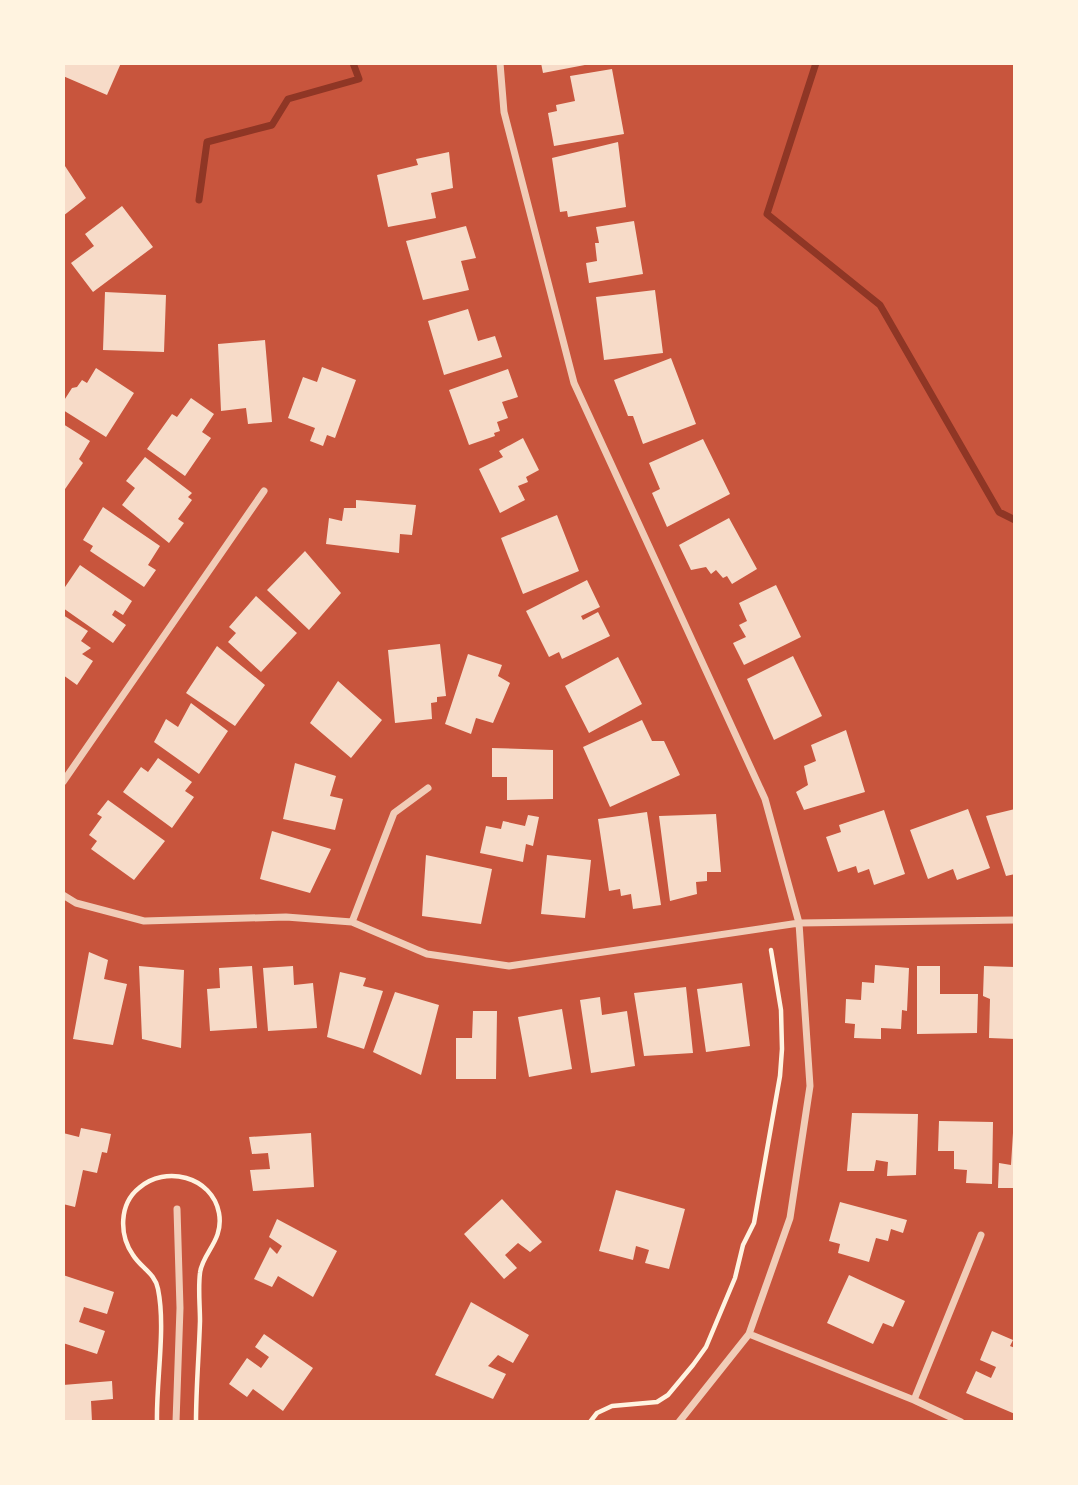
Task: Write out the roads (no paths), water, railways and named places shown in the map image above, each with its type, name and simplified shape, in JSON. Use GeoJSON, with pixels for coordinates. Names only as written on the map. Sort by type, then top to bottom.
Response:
{"type":"FeatureCollection","features":[{"type":"Feature","properties":{"kind":"street"},"geometry":{"type":"LineString","coordinates":[[500,63],[504,112],[574,383],[765,799],[799,923],[810,1086],[790,1218],[749,1334],[679,1422]]}},
{"type":"Feature","properties":{"kind":"street"},"geometry":{"type":"LineString","coordinates":[[63,782],[264,491]]}},
{"type":"Feature","properties":{"kind":"street"},"geometry":{"type":"LineString","coordinates":[[352,922],[394,813],[428,788]]}},
{"type":"Feature","properties":{"kind":"street"},"geometry":{"type":"LineString","coordinates":[[63,895],[76,903],[144,921],[286,917],[352,922],[427,954],[509,966],[799,923],[1015,920]]}},
{"type":"Feature","properties":{"kind":"street"},"geometry":{"type":"LineString","coordinates":[[176,1422],[180,1308],[177,1209]]}},
{"type":"Feature","properties":{"kind":"street"},"geometry":{"type":"LineString","coordinates":[[914,1400],[981,1235]]}},
{"type":"Feature","properties":{"kind":"street"},"geometry":{"type":"LineString","coordinates":[[749,1334],[914,1400],[961,1422]]}},
{"type":"Feature","properties":{"kind":"waterway"},"geometry":{"type":"LineString","coordinates":[[199,200],[207,142],[272,125],[288,99],[359,79],[353,63]]}},
{"type":"Feature","properties":{"kind":"waterway"},"geometry":{"type":"LineString","coordinates":[[816,63],[767,214],[880,305],[999,512],[1015,520]]}}]}
